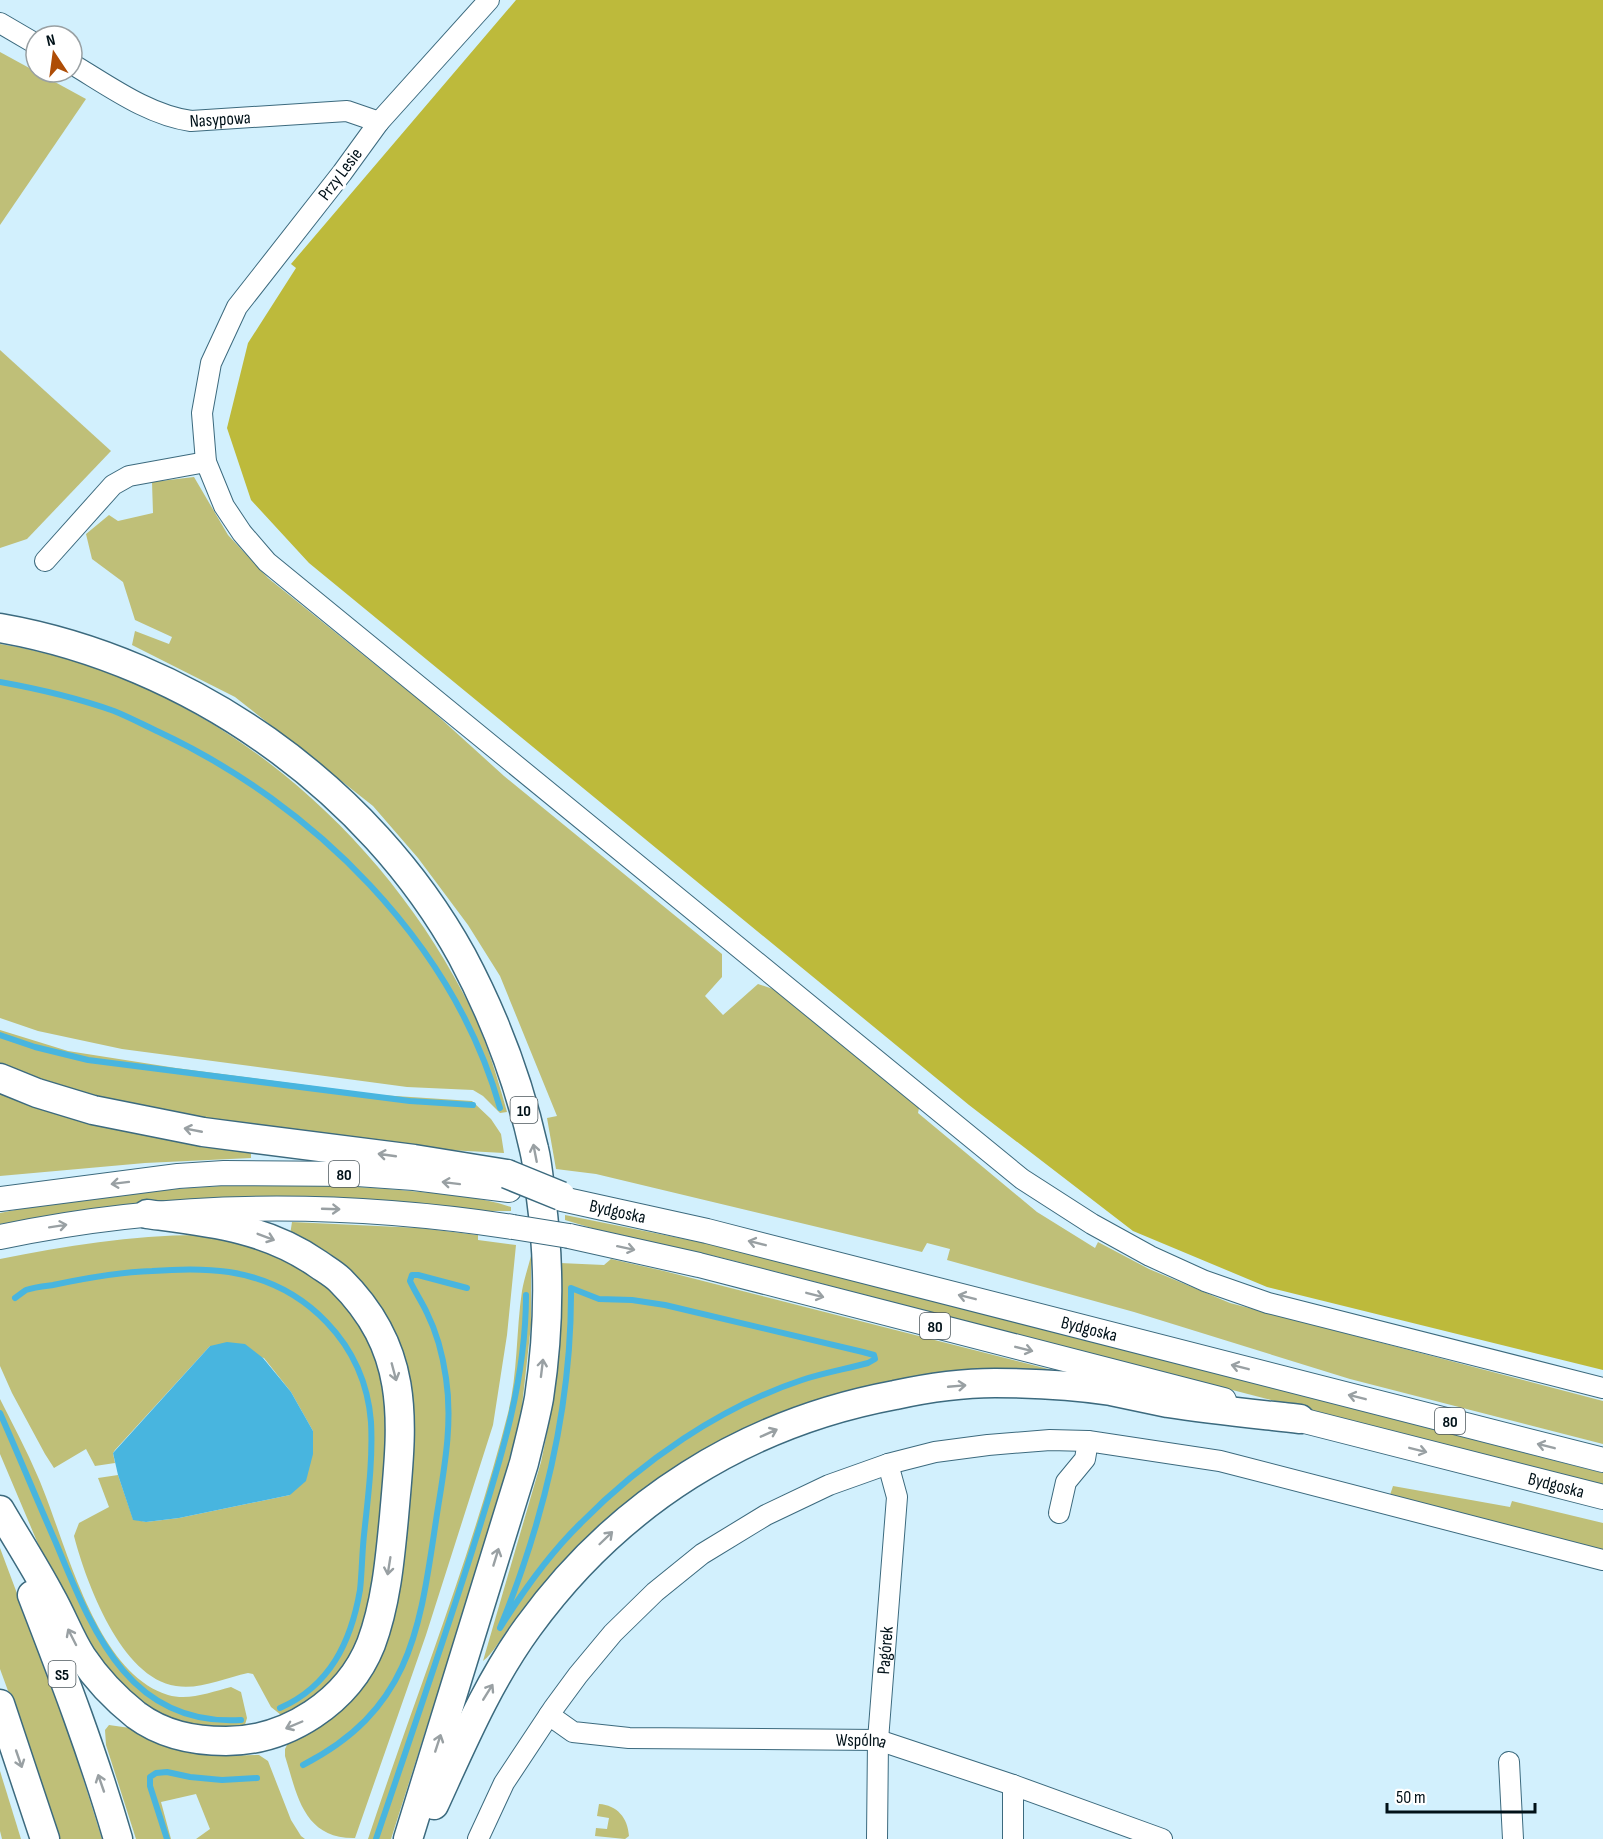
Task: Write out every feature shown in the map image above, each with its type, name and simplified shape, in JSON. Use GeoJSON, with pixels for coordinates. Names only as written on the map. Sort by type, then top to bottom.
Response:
{"type":"FeatureCollection","features":[{"type":"Feature","properties":{"kind":"highway","name":"10"},"geometry":{"type":"LineString","coordinates":[[0,628],[24,632],[92,651],[171,683],[263,737],[322,784],[391,855],[425,899],[461,955],[492,1019],[517,1085],[535,1151],[547,1260],[547,1332],[538,1399],[521,1474],[408,1839]]}},
{"type":"Feature","properties":{"kind":"highway"},"geometry":{"type":"LineString","coordinates":[[0,1078],[37,1093],[93,1110],[202,1132],[392,1156],[508,1182],[566,1199]]}},
{"type":"Feature","properties":{"kind":"highway"},"geometry":{"type":"LineString","coordinates":[[0,1510],[52,1597],[82,1657],[117,1698],[138,1717],[166,1732],[198,1741],[245,1741],[278,1732],[305,1721],[332,1700],[354,1676],[370,1645],[381,1608],[390,1560],[401,1434],[395,1371],[382,1339],[367,1311],[339,1278],[299,1251],[262,1235],[221,1224],[147,1214]]}},
{"type":"Feature","properties":{"kind":"highway"},"geometry":{"type":"LineString","coordinates":[[417,1839],[482,1701],[527,1629],[568,1576],[611,1533],[654,1499],[693,1472],[741,1445],[800,1419],[863,1401],[923,1389],[991,1383],[1061,1385],[1110,1391],[1170,1403],[1300,1419]]}},
{"type":"Feature","properties":{"kind":"highway","name":"S5"},"geometry":{"type":"LineString","coordinates":[[0,1510],[58,1662],[118,1839]]}},
{"type":"Feature","properties":{"kind":"highway"},"geometry":{"type":"LineString","coordinates":[[0,1704],[45,1839]]}},
{"type":"Feature","properties":{"kind":"main road","name":"80"},"geometry":{"type":"LineString","coordinates":[[0,1199],[178,1176],[224,1173],[357,1174],[508,1182]]}},
{"type":"Feature","properties":{"kind":"main road","name":"Bydgoska"},"geometry":{"type":"LineString","coordinates":[[566,1199],[719,1233],[1603,1460]]}},
{"type":"Feature","properties":{"kind":"main road","name":"80"},"geometry":{"type":"LineString","coordinates":[[0,1237],[147,1214],[230,1209],[336,1209],[410,1214],[513,1227],[569,1236],[699,1265],[1300,1419]]}},
{"type":"Feature","properties":{"kind":"main road","name":"Bydgoska"},"geometry":{"type":"LineString","coordinates":[[1300,1419],[1603,1497]]}},
{"type":"Feature","properties":{"kind":"street","name":"Przy Lesie"},"geometry":{"type":"LineString","coordinates":[[489,0],[379,122],[237,307],[211,363],[202,413],[203,446],[206,462],[224,506],[242,533],[267,562],[1022,1179],[1092,1224],[1150,1256],[1205,1281],[1268,1303],[1603,1388]]}},
{"type":"Feature","properties":{"kind":"street"},"geometry":{"type":"LineString","coordinates":[[0,23],[24,37]]}},
{"type":"Feature","properties":{"kind":"street","name":"Nasypowa"},"geometry":{"type":"LineString","coordinates":[[84,71],[142,105],[182,120],[347,111],[379,122]]}},
{"type":"Feature","properties":{"kind":"street"},"geometry":{"type":"LineString","coordinates":[[45,561],[113,485],[129,476],[206,462]]}},
{"type":"Feature","properties":{"kind":"street"},"geometry":{"type":"LineString","coordinates":[[478,1839],[504,1783],[549,1715],[578,1675],[613,1634],[655,1592],[702,1554],[766,1515],[829,1485],[888,1464],[935,1452],[988,1444],[1050,1440],[1088,1441],[1220,1461],[1603,1560]]}},
{"type":"Feature","properties":{"kind":"street"},"geometry":{"type":"LineString","coordinates":[[1059,1513],[1066,1482],[1085,1459],[1088,1441]]}},
{"type":"Feature","properties":{"kind":"street","name":"Pagórek"},"geometry":{"type":"LineString","coordinates":[[877,1839],[878,1740],[897,1497],[888,1464]]}},
{"type":"Feature","properties":{"kind":"street","name":"Wspólna"},"geometry":{"type":"LineString","coordinates":[[549,1715],[573,1731],[629,1738],[878,1740],[1013,1785],[1162,1839]]}},
{"type":"Feature","properties":{"kind":"street"},"geometry":{"type":"LineString","coordinates":[[1509,1762],[1513,1839]]}},
{"type":"Feature","properties":{"kind":"street"},"geometry":{"type":"LineString","coordinates":[[1013,1785],[1013,1839]]}},
{"type":"Feature","properties":{"kind":"shaded area"},"geometry":{"type":"Polygon","coordinates":[[[516,0],[1603,0],[1603,1370],[1267,1287],[1133,1231],[969,1105],[309,563],[251,500],[227,428],[248,343],[296,268],[291,264],[516,0]]]}},
{"type":"Feature","properties":{"kind":"shaded area"},"geometry":{"type":"Polygon","coordinates":[[[0,52],[24,65],[24,84],[59,84],[86,99],[0,225],[0,52]]]}},
{"type":"Feature","properties":{"kind":"shaded area"},"geometry":{"type":"Polygon","coordinates":[[[0,350],[111,451],[27,539],[0,548],[0,350]]]}},
{"type":"Feature","properties":{"kind":"shaded area"},"geometry":{"type":"Polygon","coordinates":[[[194,477],[228,535],[268,578],[429,708],[504,776],[722,954],[722,977],[705,996],[723,1015],[758,984],[773,989],[919,1108],[918,1113],[1037,1212],[1095,1248],[1098,1242],[1149,1269],[1230,1303],[1603,1401],[1603,1444],[1350,1379],[1134,1312],[947,1260],[950,1249],[927,1243],[922,1252],[596,1174],[556,1169],[547,1118],[557,1116],[500,976],[468,925],[418,858],[373,806],[235,697],[132,645],[135,631],[169,644],[172,637],[135,620],[123,582],[92,559],[86,534],[109,515],[118,521],[153,513],[152,482],[194,477]]]}},
{"type":"Feature","properties":{"kind":"shaded area"},"geometry":{"type":"Polygon","coordinates":[[[0,644],[73,661],[143,687],[210,722],[272,765],[329,814],[380,869],[425,929],[463,993],[477,1022],[494,1067],[507,1112],[500,1113],[483,1096],[473,1090],[407,1087],[122,1049],[38,1031],[0,1018],[0,644]]]}},
{"type":"Feature","properties":{"kind":"shaded area"},"geometry":{"type":"Polygon","coordinates":[[[0,1030],[68,1051],[176,1068],[380,1095],[472,1101],[491,1119],[501,1134],[504,1153],[392,1147],[121,1107],[0,1068],[0,1030]]]}},
{"type":"Feature","properties":{"kind":"shaded area"},"geometry":{"type":"Polygon","coordinates":[[[0,1091],[251,1152],[251,1158],[145,1163],[0,1176],[0,1091]]]}},
{"type":"Feature","properties":{"kind":"shaded area"},"geometry":{"type":"Polygon","coordinates":[[[252,1184],[357,1187],[444,1194],[500,1204],[511,1207],[511,1211],[453,1207],[80,1211],[0,1224],[0,1213],[62,1202],[157,1191],[252,1184]]]}},
{"type":"Feature","properties":{"kind":"shaded area"},"geometry":{"type":"Polygon","coordinates":[[[565,1215],[714,1245],[1603,1473],[1603,1486],[719,1257],[595,1229],[565,1220],[565,1215]]]}},
{"type":"Feature","properties":{"kind":"shaded area"},"geometry":{"type":"Polygon","coordinates":[[[292,1222],[420,1228],[478,1235],[478,1240],[516,1245],[507,1335],[493,1425],[426,1635],[355,1838],[324,1831],[313,1823],[299,1799],[285,1756],[285,1749],[289,1741],[368,1674],[402,1360],[290,1235],[292,1222]]]}},
{"type":"Feature","properties":{"kind":"shaded area"},"geometry":{"type":"Polygon","coordinates":[[[198,1235],[274,1254],[298,1265],[316,1277],[348,1309],[360,1327],[371,1347],[385,1389],[388,1419],[384,1491],[373,1583],[364,1623],[347,1662],[335,1679],[286,1719],[271,1707],[253,1674],[248,1673],[203,1685],[185,1687],[156,1679],[139,1666],[123,1647],[97,1602],[74,1536],[79,1523],[109,1507],[98,1478],[118,1475],[133,1519],[146,1522],[179,1518],[290,1495],[313,1431],[291,1392],[264,1358],[210,1346],[115,1450],[113,1453],[115,1463],[95,1466],[86,1449],[54,1468],[12,1393],[0,1366],[0,1259],[99,1242],[198,1235]]]}},
{"type":"Feature","properties":{"kind":"shaded area"},"geometry":{"type":"Polygon","coordinates":[[[531,1256],[531,1325],[521,1415],[494,1516],[391,1839],[368,1839],[460,1574],[493,1467],[511,1398],[522,1291],[531,1256]]]}},
{"type":"Feature","properties":{"kind":"shaded area"},"geometry":{"type":"Polygon","coordinates":[[[611,1259],[1072,1375],[1033,1369],[1010,1369],[959,1372],[904,1379],[851,1390],[800,1406],[751,1426],[704,1450],[659,1479],[616,1512],[558,1567],[491,1654],[483,1661],[541,1462],[550,1418],[559,1353],[562,1306],[560,1263],[604,1265],[611,1259]]]}},
{"type":"Feature","properties":{"kind":"shaded area"},"geometry":{"type":"Polygon","coordinates":[[[0,1399],[38,1477],[86,1601],[102,1633],[120,1660],[142,1682],[168,1695],[192,1696],[231,1687],[241,1692],[247,1718],[244,1728],[195,1730],[142,1706],[92,1657],[55,1584],[0,1454],[0,1399]]]}},
{"type":"Feature","properties":{"kind":"shaded area"},"geometry":{"type":"Polygon","coordinates":[[[1393,1486],[1510,1507],[1512,1501],[1603,1523],[1603,1551],[1390,1495],[1393,1486]]]}},
{"type":"Feature","properties":{"kind":"shaded area"},"geometry":{"type":"Polygon","coordinates":[[[0,1548],[67,1727],[102,1839],[59,1839],[36,1767],[0,1669],[0,1548]]]}},
{"type":"Feature","properties":{"kind":"shaded area"},"geometry":{"type":"Polygon","coordinates":[[[109,1725],[130,1728],[156,1742],[187,1752],[216,1756],[259,1755],[268,1761],[291,1820],[305,1839],[196,1839],[210,1829],[196,1794],[161,1802],[171,1839],[136,1839],[106,1745],[105,1730],[109,1725]]]}},
{"type":"Feature","properties":{"kind":"shaded area"},"geometry":{"type":"Polygon","coordinates":[[[0,1771],[21,1839],[2,1839],[0,1771]]]}},
{"type":"Feature","properties":{"kind":"shaded area"},"geometry":{"type":"Polygon","coordinates":[[[599,1804],[611,1807],[624,1818],[629,1836],[625,1839],[595,1836],[596,1828],[607,1829],[609,1818],[597,1816],[599,1804]]]}},
{"type":"Feature","properties":{"kind":"water"},"geometry":{"type":"Polygon","coordinates":[[[227,1342],[245,1344],[263,1358],[291,1392],[313,1431],[313,1454],[306,1481],[290,1495],[179,1518],[146,1522],[133,1520],[113,1453],[210,1346],[227,1342]]]}},
{"type":"Feature","properties":{"kind":"waterway"},"geometry":{"type":"LineString","coordinates":[[0,682],[58,694],[100,706],[159,732],[216,762],[271,798],[322,839],[370,885],[412,935],[449,989],[478,1047],[500,1108]]}},
{"type":"Feature","properties":{"kind":"waterway"},"geometry":{"type":"LineString","coordinates":[[0,1035],[35,1047],[88,1060],[410,1101],[473,1105]]}},
{"type":"Feature","properties":{"kind":"waterway"},"geometry":{"type":"LineString","coordinates":[[15,1298],[32,1288],[115,1274],[181,1269],[229,1272],[257,1279],[283,1290],[306,1304],[327,1322],[344,1343],[357,1367],[366,1394],[371,1422],[371,1464],[360,1590],[351,1627],[344,1644],[325,1675],[312,1688],[280,1708]]}},
{"type":"Feature","properties":{"kind":"waterway"},"geometry":{"type":"LineString","coordinates":[[303,1765],[340,1742],[368,1717],[390,1690],[405,1660],[416,1627],[431,1554],[445,1463],[449,1412],[446,1378],[439,1345],[431,1321],[410,1281],[412,1275],[418,1275],[467,1288]]}},
{"type":"Feature","properties":{"kind":"waterway"},"geometry":{"type":"LineString","coordinates":[[571,1288],[599,1299],[632,1300],[665,1305],[863,1352],[874,1355],[875,1359],[771,1391],[712,1421],[656,1458],[604,1500],[558,1547],[500,1628],[530,1546],[561,1419],[567,1376],[571,1288]]}},
{"type":"Feature","properties":{"kind":"waterway"},"geometry":{"type":"LineString","coordinates":[[376,1839],[483,1517],[501,1455],[516,1392],[525,1328],[526,1295]]}},
{"type":"Feature","properties":{"kind":"waterway"},"geometry":{"type":"LineString","coordinates":[[0,1413],[84,1608],[101,1639],[120,1666],[142,1690],[169,1707],[202,1718],[241,1720]]}},
{"type":"Feature","properties":{"kind":"waterway"},"geometry":{"type":"LineString","coordinates":[[167,1839],[150,1786],[150,1777],[156,1773],[167,1772],[222,1780],[257,1778]]}}]}
